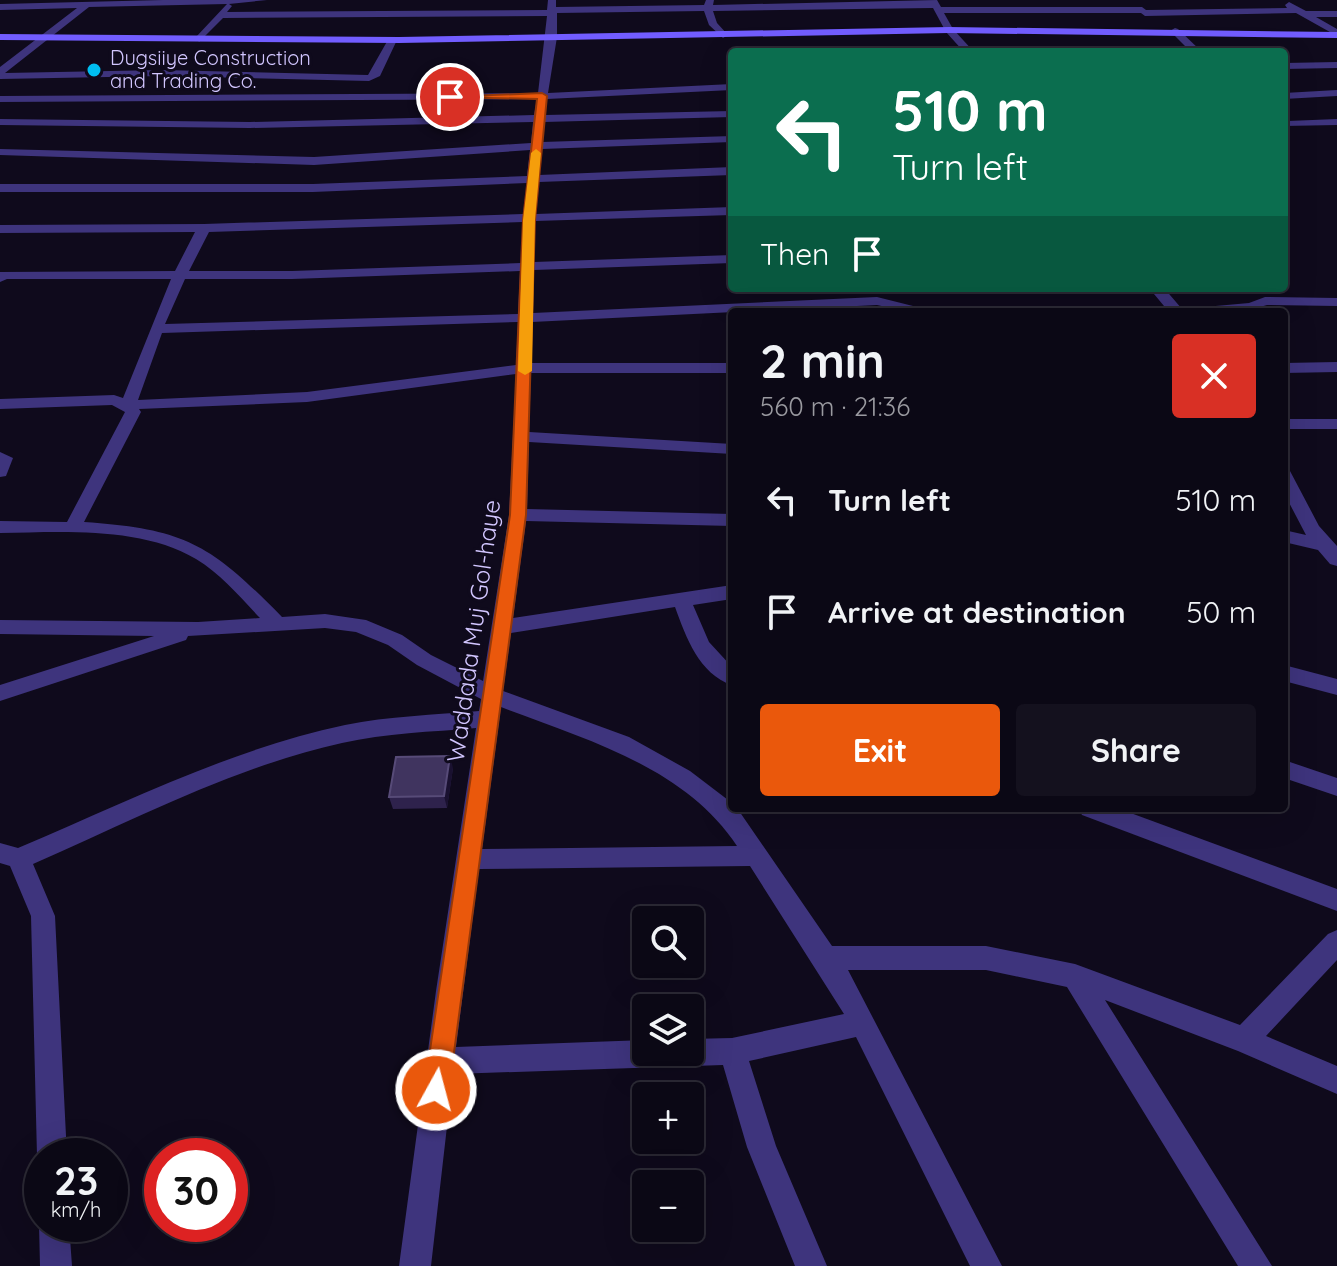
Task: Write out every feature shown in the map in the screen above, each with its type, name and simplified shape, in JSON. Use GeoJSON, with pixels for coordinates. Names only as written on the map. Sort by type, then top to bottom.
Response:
{"type":"FeatureCollection","features":[{"type":"Feature","properties":{"kind":"main road"},"geometry":{"type":"LineString","coordinates":[[0,37],[392,40],[949,30],[1337,34]]}},
{"type":"Feature","properties":{"kind":"street"},"geometry":{"type":"LineString","coordinates":[[199,39],[232,0]]}},
{"type":"Feature","properties":{"kind":"street"},"geometry":{"type":"LineString","coordinates":[[0,7],[263,0]]}},
{"type":"Feature","properties":{"kind":"street"},"geometry":{"type":"LineString","coordinates":[[1281,0],[1337,34]]}},
{"type":"Feature","properties":{"kind":"street"},"geometry":{"type":"LineString","coordinates":[[0,74],[87,3]]}},
{"type":"Feature","properties":{"kind":"street"},"geometry":{"type":"LineString","coordinates":[[220,15],[709,4],[1142,8],[1337,14]]}},
{"type":"Feature","properties":{"kind":"street"},"geometry":{"type":"LineString","coordinates":[[709,4],[712,24],[723,35]]}},
{"type":"Feature","properties":{"kind":"street"},"geometry":{"type":"LineString","coordinates":[[934,5],[949,30],[965,48]]}},
{"type":"Feature","properties":{"kind":"street","name":"Waddada Muj Gol-haye"},"geometry":{"type":"LineString","coordinates":[[415,1266],[440,1061],[518,515],[529,220],[539,117],[552,37],[552,8]]}},
{"type":"Feature","properties":{"kind":"street"},"geometry":{"type":"LineString","coordinates":[[1142,8],[1159,31]]}},
{"type":"Feature","properties":{"kind":"street"},"geometry":{"type":"LineString","coordinates":[[1175,31],[1193,48]]}},
{"type":"Feature","properties":{"kind":"street"},"geometry":{"type":"LineString","coordinates":[[0,74],[162,73],[369,78],[375,76],[392,40]]}},
{"type":"Feature","properties":{"kind":"street"},"geometry":{"type":"LineString","coordinates":[[1288,66],[1337,65]]}},
{"type":"Feature","properties":{"kind":"street"},"geometry":{"type":"LineString","coordinates":[[0,99],[542,96],[728,87]]}},
{"type":"Feature","properties":{"kind":"street"},"geometry":{"type":"LineString","coordinates":[[1288,96],[1337,93]]}},
{"type":"Feature","properties":{"kind":"street"},"geometry":{"type":"LineString","coordinates":[[111,124],[138,99]]}},
{"type":"Feature","properties":{"kind":"street"},"geometry":{"type":"LineString","coordinates":[[0,122],[292,124],[728,114]]}},
{"type":"Feature","properties":{"kind":"street"},"geometry":{"type":"LineString","coordinates":[[1288,124],[1337,122]]}},
{"type":"Feature","properties":{"kind":"street"},"geometry":{"type":"LineString","coordinates":[[0,152],[314,161],[537,146],[728,139]]}},
{"type":"Feature","properties":{"kind":"street"},"geometry":{"type":"LineString","coordinates":[[0,188],[313,188],[728,171]]}},
{"type":"Feature","properties":{"kind":"street"},"geometry":{"type":"LineString","coordinates":[[0,229],[204,228],[529,220],[728,211]]}},
{"type":"Feature","properties":{"kind":"street"},"geometry":{"type":"LineString","coordinates":[[128,405],[145,353],[179,274],[204,228]]}},
{"type":"Feature","properties":{"kind":"street"},"geometry":{"type":"LineString","coordinates":[[0,278],[4,275],[48,274],[528,268],[728,259]]}},
{"type":"Feature","properties":{"kind":"street"},"geometry":{"type":"LineString","coordinates":[[1160,292],[1174,308]]}},
{"type":"Feature","properties":{"kind":"street"},"geometry":{"type":"LineString","coordinates":[[1255,292],[1265,301]]}},
{"type":"Feature","properties":{"kind":"street"},"geometry":{"type":"LineString","coordinates":[[157,329],[425,324],[526,316],[877,301],[911,308]]}},
{"type":"Feature","properties":{"kind":"street"},"geometry":{"type":"LineString","coordinates":[[1239,308],[1252,307],[1265,301],[1337,302]]}},
{"type":"Feature","properties":{"kind":"street"},"geometry":{"type":"LineString","coordinates":[[1288,368],[1337,367]]}},
{"type":"Feature","properties":{"kind":"street"},"geometry":{"type":"LineString","coordinates":[[0,404],[114,400],[128,405],[307,397],[525,368],[728,368]]}},
{"type":"Feature","properties":{"kind":"street"},"geometry":{"type":"LineString","coordinates":[[73,527],[133,412],[128,405]]}},
{"type":"Feature","properties":{"kind":"street"},"geometry":{"type":"LineString","coordinates":[[1288,424],[1337,424]]}},
{"type":"Feature","properties":{"kind":"street"},"geometry":{"type":"LineString","coordinates":[[522,437],[728,449]]}},
{"type":"Feature","properties":{"kind":"street"},"geometry":{"type":"LineString","coordinates":[[0,457],[5,458],[0,472]]}},
{"type":"Feature","properties":{"kind":"street"},"geometry":{"type":"LineString","coordinates":[[1288,483],[1311,529],[1333,553]]}},
{"type":"Feature","properties":{"kind":"street"},"geometry":{"type":"LineString","coordinates":[[518,515],[728,520]]}},
{"type":"Feature","properties":{"kind":"street"},"geometry":{"type":"LineString","coordinates":[[0,527],[73,527],[159,539],[200,553],[277,624]]}},
{"type":"Feature","properties":{"kind":"street"},"geometry":{"type":"LineString","coordinates":[[1288,537],[1333,553]]}},
{"type":"Feature","properties":{"kind":"street"},"geometry":{"type":"LineString","coordinates":[[501,627],[728,593]]}},
{"type":"Feature","properties":{"kind":"street"},"geometry":{"type":"LineString","coordinates":[[682,600],[700,647],[728,675]]}},
{"type":"Feature","properties":{"kind":"street"},"geometry":{"type":"LineString","coordinates":[[0,627],[198,629],[325,621],[359,625],[395,640],[491,707],[621,743],[682,777],[727,812],[824,958],[862,1023],[986,1266]]}},
{"type":"Feature","properties":{"kind":"street"},"geometry":{"type":"LineString","coordinates":[[0,693],[198,629]]}},
{"type":"Feature","properties":{"kind":"street"},"geometry":{"type":"LineString","coordinates":[[1288,674],[1337,687]]}},
{"type":"Feature","properties":{"kind":"street"},"geometry":{"type":"LineString","coordinates":[[51,1138],[43,916],[9,856],[297,746],[344,733],[491,707]]}},
{"type":"Feature","properties":{"kind":"street"},"geometry":{"type":"LineString","coordinates":[[1288,770],[1337,787]]}},
{"type":"Feature","properties":{"kind":"street"},"geometry":{"type":"LineString","coordinates":[[1101,812],[1337,900]]}},
{"type":"Feature","properties":{"kind":"street"},"geometry":{"type":"LineString","coordinates":[[468,859],[755,856]]}},
{"type":"Feature","properties":{"kind":"street"},"geometry":{"type":"LineString","coordinates":[[1244,1040],[1337,942]]}},
{"type":"Feature","properties":{"kind":"street"},"geometry":{"type":"LineString","coordinates":[[824,958],[986,958],[1075,976],[1244,1040],[1337,1080]]}},
{"type":"Feature","properties":{"kind":"street"},"geometry":{"type":"LineString","coordinates":[[1075,976],[1256,1266]]}},
{"type":"Feature","properties":{"kind":"street"},"geometry":{"type":"LineString","coordinates":[[440,1061],[732,1051],[862,1023]]}},
{"type":"Feature","properties":{"kind":"street"},"geometry":{"type":"LineString","coordinates":[[732,1051],[762,1147],[811,1266]]}},
{"type":"Feature","properties":{"kind":"street"},"geometry":{"type":"LineString","coordinates":[[55,1242],[56,1266]]}},
{"type":"Feature","properties":{"kind":"building"},"geometry":{"type":"Polygon","coordinates":[[[450,756],[444,796],[389,797],[396,757],[450,756]]]}},
{"type":"Feature","properties":{"kind":"slow traffic"},"geometry":{"type":"LineString","coordinates":[[525,371],[529,220],[536,153]]}},
{"type":"Feature","properties":{"kind":"place","name":"Dugsiiye Construction and Trading Co."},"geometry":{"type":"Point","coordinates":[94,70]}},
{"type":"Feature","properties":{"kind":"route"},"geometry":{"type":"LineString","coordinates":[[436,1090],[518,515],[529,220],[542,96],[450,97]]}}]}
